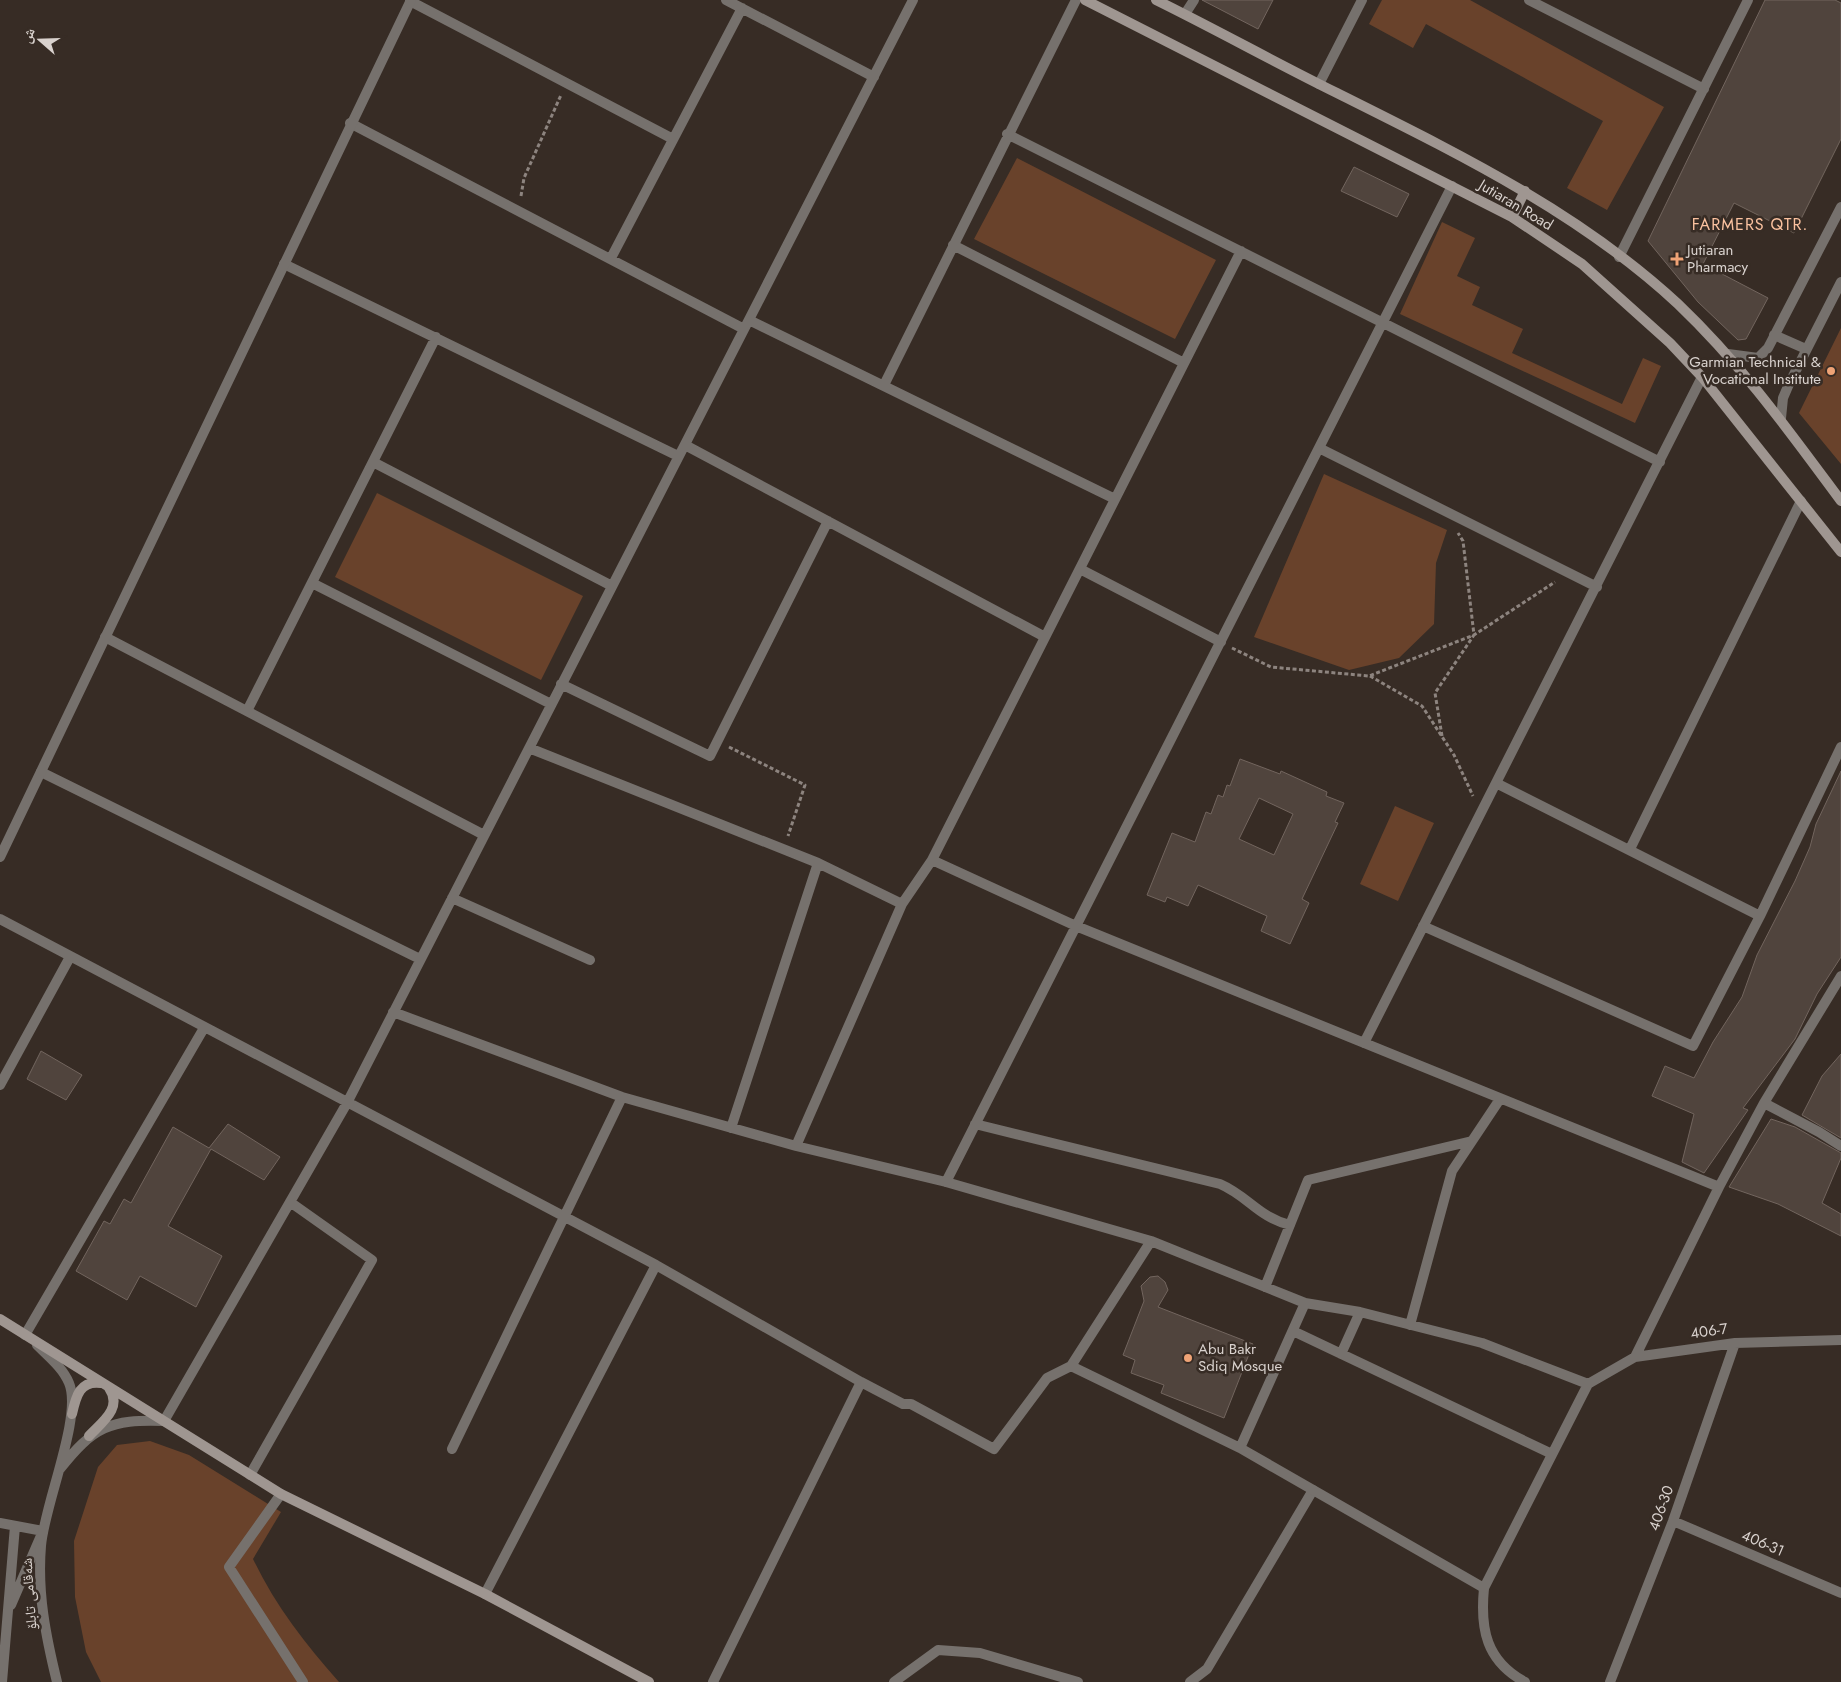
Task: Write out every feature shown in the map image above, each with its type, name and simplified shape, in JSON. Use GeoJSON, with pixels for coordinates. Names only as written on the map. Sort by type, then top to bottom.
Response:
{"type":"FeatureCollection","features":[{"type":"Feature","properties":{"kind":"main road","name":"Jutiaran Road"},"geometry":{"type":"LineString","coordinates":[[1085,0],[1512,217],[1582,264],[1670,342],[1702,377],[1841,552]]}},
{"type":"Feature","properties":{"kind":"main road","name":"Jutiaran Road"},"geometry":{"type":"LineString","coordinates":[[1156,0],[1464,156],[1525,191],[1586,230],[1678,304],[1728,354],[1781,418],[1841,501]]}},
{"type":"Feature","properties":{"kind":"main road"},"geometry":{"type":"LineString","coordinates":[[1512,217],[1525,191]]}},
{"type":"Feature","properties":{"kind":"main road"},"geometry":{"type":"LineString","coordinates":[[0,1319],[281,1494],[485,1594],[649,1682]]}},
{"type":"Feature","properties":{"kind":"main road"},"geometry":{"type":"LineString","coordinates":[[72,1414],[75,1399],[80,1389],[87,1384],[104,1384]]}},
{"type":"Feature","properties":{"kind":"main road"},"geometry":{"type":"LineString","coordinates":[[89,1436],[114,1408],[113,1395],[104,1384]]}},
{"type":"Feature","properties":{"kind":"street"},"geometry":{"type":"LineString","coordinates":[[0,857],[410,0],[672,139]]}},
{"type":"Feature","properties":{"kind":"street"},"geometry":{"type":"LineString","coordinates":[[726,0],[874,77]]}},
{"type":"Feature","properties":{"kind":"street"},"geometry":{"type":"LineString","coordinates":[[56,1474],[89,1436],[121,1423],[164,1421],[347,1103],[913,0]]}},
{"type":"Feature","properties":{"kind":"street"},"geometry":{"type":"LineString","coordinates":[[884,385],[1076,0]]}},
{"type":"Feature","properties":{"kind":"street"},"geometry":{"type":"LineString","coordinates":[[1185,14],[1194,0]]}},
{"type":"Feature","properties":{"kind":"street"},"geometry":{"type":"LineString","coordinates":[[1319,84],[1362,0]]}},
{"type":"Feature","properties":{"kind":"street"},"geometry":{"type":"LineString","coordinates":[[1529,0],[1704,89]]}},
{"type":"Feature","properties":{"kind":"street"},"geometry":{"type":"LineString","coordinates":[[1620,257],[1748,0]]}},
{"type":"Feature","properties":{"kind":"street"},"geometry":{"type":"LineString","coordinates":[[611,258],[742,8]]}},
{"type":"Feature","properties":{"kind":"street"},"geometry":{"type":"LineString","coordinates":[[350,123],[611,258],[746,324],[884,385],[1116,499]]}},
{"type":"Feature","properties":{"kind":"street"},"geometry":{"type":"LineString","coordinates":[[1008,134],[1660,462]]}},
{"type":"Feature","properties":{"kind":"street"},"geometry":{"type":"LineString","coordinates":[[946,1182],[1452,186]]}},
{"type":"Feature","properties":{"kind":"street"},"geometry":{"type":"LineString","coordinates":[[1728,354],[1758,358],[1768,348],[1841,207]]}},
{"type":"Feature","properties":{"kind":"street"},"geometry":{"type":"LineString","coordinates":[[953,245],[1184,363]]}},
{"type":"Feature","properties":{"kind":"street"},"geometry":{"type":"LineString","coordinates":[[796,1146],[902,904],[932,860],[1241,251]]}},
{"type":"Feature","properties":{"kind":"street"},"geometry":{"type":"LineString","coordinates":[[284,264],[678,456]]}},
{"type":"Feature","properties":{"kind":"street"},"geometry":{"type":"LineString","coordinates":[[1781,418],[1783,398],[1841,282]]}},
{"type":"Feature","properties":{"kind":"street"},"geometry":{"type":"LineString","coordinates":[[1774,335],[1806,349]]}},
{"type":"Feature","properties":{"kind":"street"},"geometry":{"type":"LineString","coordinates":[[247,712],[436,337]]}},
{"type":"Feature","properties":{"kind":"street"},"geometry":{"type":"LineString","coordinates":[[1364,1043],[1702,377]]}},
{"type":"Feature","properties":{"kind":"street"},"geometry":{"type":"LineString","coordinates":[[685,445],[1045,637]]}},
{"type":"Feature","properties":{"kind":"street"},"geometry":{"type":"LineString","coordinates":[[1319,448],[1597,587]]}},
{"type":"Feature","properties":{"kind":"street"},"geometry":{"type":"LineString","coordinates":[[373,462],[612,586]]}},
{"type":"Feature","properties":{"kind":"street"},"geometry":{"type":"LineString","coordinates":[[1630,849],[1801,501]]}},
{"type":"Feature","properties":{"kind":"street"},"geometry":{"type":"LineString","coordinates":[[561,684],[710,756],[828,521]]}},
{"type":"Feature","properties":{"kind":"street"},"geometry":{"type":"LineString","coordinates":[[1080,569],[1220,642]]}},
{"type":"Feature","properties":{"kind":"street"},"geometry":{"type":"LineString","coordinates":[[312,582],[552,704]]}},
{"type":"Feature","properties":{"kind":"street"},"geometry":{"type":"LineString","coordinates":[[105,637],[484,835]]}},
{"type":"Feature","properties":{"kind":"street"},"geometry":{"type":"LineString","coordinates":[[529,748],[818,863],[902,904]]}},
{"type":"Feature","properties":{"kind":"street"},"geometry":{"type":"LineString","coordinates":[[1423,926],[1693,1046],[1760,916],[1841,748]]}},
{"type":"Feature","properties":{"kind":"street"},"geometry":{"type":"LineString","coordinates":[[41,772],[420,959]]}},
{"type":"Feature","properties":{"kind":"street"},"geometry":{"type":"LineString","coordinates":[[1496,783],[1760,916]]}},
{"type":"Feature","properties":{"kind":"street"},"geometry":{"type":"LineString","coordinates":[[932,860],[1076,926],[1719,1187]]}},
{"type":"Feature","properties":{"kind":"street"},"geometry":{"type":"LineString","coordinates":[[731,1128],[818,863]]}},
{"type":"Feature","properties":{"kind":"street"},"geometry":{"type":"LineString","coordinates":[[452,898],[590,960]]}},
{"type":"Feature","properties":{"kind":"street"},"geometry":{"type":"LineString","coordinates":[[0,919],[565,1219],[656,1265],[861,1382],[903,1404],[911,1404],[994,1449],[1047,1378],[1071,1366],[1151,1241]]}},
{"type":"Feature","properties":{"kind":"street"},"geometry":{"type":"LineString","coordinates":[[0,1085],[70,957]]}},
{"type":"Feature","properties":{"kind":"street"},"geometry":{"type":"LineString","coordinates":[[1635,1357],[1719,1187],[1764,1103],[1841,976]]}},
{"type":"Feature","properties":{"kind":"street"},"geometry":{"type":"LineString","coordinates":[[393,1012],[622,1097],[796,1146],[946,1182],[1151,1241],[1305,1303],[1360,1312],[1482,1343],[1588,1384],[1484,1588],[1482,1620],[1488,1642],[1500,1664],[1508,1672],[1525,1682]]}},
{"type":"Feature","properties":{"kind":"street"},"geometry":{"type":"LineString","coordinates":[[29,1337],[204,1028]]}},
{"type":"Feature","properties":{"kind":"street"},"geometry":{"type":"LineString","coordinates":[[452,1449],[565,1219],[622,1097]]}},
{"type":"Feature","properties":{"kind":"street"},"geometry":{"type":"LineString","coordinates":[[1410,1325],[1452,1171],[1500,1098]]}},
{"type":"Feature","properties":{"kind":"street"},"geometry":{"type":"LineString","coordinates":[[1764,1103],[1841,1146]]}},
{"type":"Feature","properties":{"kind":"street"},"geometry":{"type":"LineString","coordinates":[[975,1124],[1220,1184],[1239,1194],[1264,1216],[1290,1225]]}},
{"type":"Feature","properties":{"kind":"street"},"geometry":{"type":"LineString","coordinates":[[1265,1287],[1308,1180],[1472,1141]]}},
{"type":"Feature","properties":{"kind":"street"},"geometry":{"type":"LineString","coordinates":[[250,1475],[372,1260],[290,1202]]}},
{"type":"Feature","properties":{"kind":"street"},"geometry":{"type":"LineString","coordinates":[[485,1594],[656,1265]]}},
{"type":"Feature","properties":{"kind":"street"},"geometry":{"type":"LineString","coordinates":[[1240,1448],[1305,1303]]}},
{"type":"Feature","properties":{"kind":"street"},"geometry":{"type":"LineString","coordinates":[[1342,1354],[1360,1312]]}},
{"type":"Feature","properties":{"kind":"street"},"geometry":{"type":"LineString","coordinates":[[1293,1331],[1552,1454]]}},
{"type":"Feature","properties":{"kind":"street","name":"شەقامی تابلۆ"},"geometry":{"type":"LineString","coordinates":[[29,1337],[57,1365],[69,1383],[72,1393],[72,1414],[43,1531],[39,1574],[42,1615],[57,1682]]}},
{"type":"Feature","properties":{"kind":"street","name":"406-7"},"geometry":{"type":"LineString","coordinates":[[1588,1384],[1635,1357],[1735,1343],[1841,1340]]}},
{"type":"Feature","properties":{"kind":"street","name":"406-30"},"geometry":{"type":"LineString","coordinates":[[1610,1682],[1673,1521],[1735,1343]]}},
{"type":"Feature","properties":{"kind":"street"},"geometry":{"type":"LineString","coordinates":[[1071,1366],[1240,1448],[1484,1588]]}},
{"type":"Feature","properties":{"kind":"street"},"geometry":{"type":"LineString","coordinates":[[713,1682],[861,1382]]}},
{"type":"Feature","properties":{"kind":"street"},"geometry":{"type":"LineString","coordinates":[[1190,1682],[1207,1669],[1314,1490]]}},
{"type":"Feature","properties":{"kind":"street"},"geometry":{"type":"LineString","coordinates":[[281,1494],[229,1567],[304,1682]]}},
{"type":"Feature","properties":{"kind":"street","name":"406-31"},"geometry":{"type":"LineString","coordinates":[[1673,1521],[1841,1593]]}},
{"type":"Feature","properties":{"kind":"street"},"geometry":{"type":"LineString","coordinates":[[0,1523],[43,1531],[8,1612]]}},
{"type":"Feature","properties":{"kind":"street"},"geometry":{"type":"LineString","coordinates":[[2,1682],[15,1526]]}},
{"type":"Feature","properties":{"kind":"street"},"geometry":{"type":"LineString","coordinates":[[894,1682],[938,1650],[980,1653],[1078,1682]]}},
{"type":"Feature","properties":{"kind":"path"},"geometry":{"type":"LineString","coordinates":[[518,210],[524,178],[566,83]]}},
{"type":"Feature","properties":{"kind":"path"},"geometry":{"type":"LineString","coordinates":[[1442,736],[1435,693],[1474,635],[1463,541],[1447,512]]}},
{"type":"Feature","properties":{"kind":"path"},"geometry":{"type":"LineString","coordinates":[[1370,676],[1474,635],[1568,573]]}},
{"type":"Feature","properties":{"kind":"path"},"geometry":{"type":"LineString","coordinates":[[1220,642],[1271,667],[1370,676],[1422,706],[1454,755],[1481,813]]}},
{"type":"Feature","properties":{"kind":"path"},"geometry":{"type":"LineString","coordinates":[[717,741],[805,785],[784,849]]}},
{"type":"Feature","properties":{"kind":"shaded area"},"geometry":{"type":"Polygon","coordinates":[[[1382,0],[1470,0],[1664,107],[1607,210],[1567,188],[1603,121],[1426,24],[1413,48],[1369,24],[1382,0]]]}},
{"type":"Feature","properties":{"kind":"shaded area"},"geometry":{"type":"Polygon","coordinates":[[[1017,158],[1216,260],[1175,339],[974,239],[1017,158]]]}},
{"type":"Feature","properties":{"kind":"shaded area"},"geometry":{"type":"Polygon","coordinates":[[[1442,222],[1475,238],[1457,276],[1480,287],[1472,305],[1523,329],[1512,353],[1622,404],[1643,358],[1661,366],[1635,423],[1400,314],[1442,222]]]}},
{"type":"Feature","properties":{"kind":"shaded area","name":"Garmian Technical & Vocational Institute"},"geometry":{"type":"Polygon","coordinates":[[[1841,328],[1841,464],[1799,413],[1841,328]]]}},
{"type":"Feature","properties":{"kind":"shaded area"},"geometry":{"type":"Polygon","coordinates":[[[1324,474],[1447,530],[1436,563],[1434,624],[1399,658],[1349,670],[1254,637],[1324,474]]]}},
{"type":"Feature","properties":{"kind":"shaded area"},"geometry":{"type":"Polygon","coordinates":[[[377,493],[583,596],[541,680],[335,577],[377,493]]]}},
{"type":"Feature","properties":{"kind":"shaded area"},"geometry":{"type":"Polygon","coordinates":[[[1395,806],[1434,823],[1398,901],[1360,884],[1395,806]]]}},
{"type":"Feature","properties":{"kind":"shaded area"},"geometry":{"type":"Polygon","coordinates":[[[150,1441],[189,1455],[281,1512],[253,1559],[271,1592],[292,1624],[339,1682],[101,1682],[86,1652],[75,1597],[74,1541],[98,1467],[117,1445],[150,1441]]]}},
{"type":"Feature","properties":{"kind":"building"},"geometry":{"type":"Polygon","coordinates":[[[1202,0],[1273,0],[1258,29],[1202,0]]]}},
{"type":"Feature","properties":{"kind":"building"},"geometry":{"type":"Polygon","coordinates":[[[1765,0],[1835,0],[1841,3],[1841,139],[1794,233],[1734,203],[1703,264],[1768,298],[1746,339],[1738,340],[1698,302],[1648,241],[1765,0]]]}},
{"type":"Feature","properties":{"kind":"building"},"geometry":{"type":"Polygon","coordinates":[[[1354,167],[1409,194],[1397,217],[1341,191],[1354,167]]]}},
{"type":"Feature","properties":{"kind":"building"},"geometry":{"type":"Polygon","coordinates":[[[1240,759],[1280,774],[1281,771],[1327,792],[1326,796],[1344,803],[1335,822],[1338,823],[1302,899],[1309,903],[1290,944],[1261,931],[1267,916],[1198,885],[1188,906],[1167,897],[1165,902],[1147,895],[1172,833],[1195,842],[1206,812],[1211,814],[1218,795],[1223,797],[1227,785],[1230,786],[1240,759]],[[1259,798],[1239,839],[1274,855],[1293,814],[1259,798]]]}},
{"type":"Feature","properties":{"kind":"building"},"geometry":{"type":"Polygon","coordinates":[[[1841,771],[1841,957],[1817,994],[1795,1039],[1743,1108],[1748,1110],[1704,1173],[1682,1162],[1694,1114],[1652,1096],[1665,1066],[1694,1078],[1713,1042],[1742,997],[1757,955],[1795,881],[1810,847],[1816,824],[1841,771]]]}},
{"type":"Feature","properties":{"kind":"building"},"geometry":{"type":"Polygon","coordinates":[[[41,1051],[82,1075],[66,1100],[27,1079],[41,1051]]]}},
{"type":"Feature","properties":{"kind":"building"},"geometry":{"type":"Polygon","coordinates":[[[1841,1054],[1841,1138],[1802,1115],[1822,1076],[1841,1054]]]}},
{"type":"Feature","properties":{"kind":"building"},"geometry":{"type":"Polygon","coordinates":[[[1771,1119],[1795,1127],[1841,1153],[1841,1158],[1822,1203],[1841,1214],[1841,1236],[1778,1204],[1729,1187],[1771,1119]]]}},
{"type":"Feature","properties":{"kind":"building"},"geometry":{"type":"Polygon","coordinates":[[[228,1124],[280,1157],[264,1180],[211,1149],[168,1226],[222,1256],[196,1307],[140,1276],[127,1300],[76,1271],[104,1221],[110,1224],[124,1199],[131,1203],[173,1127],[209,1148],[228,1124]]]}},
{"type":"Feature","properties":{"kind":"building","name":"Abu Bakr Sdiq Mosque"},"geometry":{"type":"Polygon","coordinates":[[[1158,1276],[1165,1282],[1168,1290],[1158,1307],[1253,1344],[1224,1418],[1161,1393],[1164,1385],[1131,1373],[1135,1360],[1123,1355],[1144,1301],[1141,1286],[1150,1277],[1158,1276]]]}},
{"type":"Feature","properties":{"kind":"place","name":"Jutiaran Pharmacy"},"geometry":{"type":"Point","coordinates":[1677,259]}},
{"type":"Feature","properties":{"kind":"place","name":"Garmian Technical & Vocational Institute"},"geometry":{"type":"Point","coordinates":[1831,371]}},
{"type":"Feature","properties":{"kind":"place","name":"Abu Bakr Sdiq Mosque"},"geometry":{"type":"Point","coordinates":[1188,1358]}},
{"type":"Feature","properties":{"kind":"district","name":"FARMERS QTR."},"geometry":{"type":"Point","coordinates":[1750,224]}}]}
